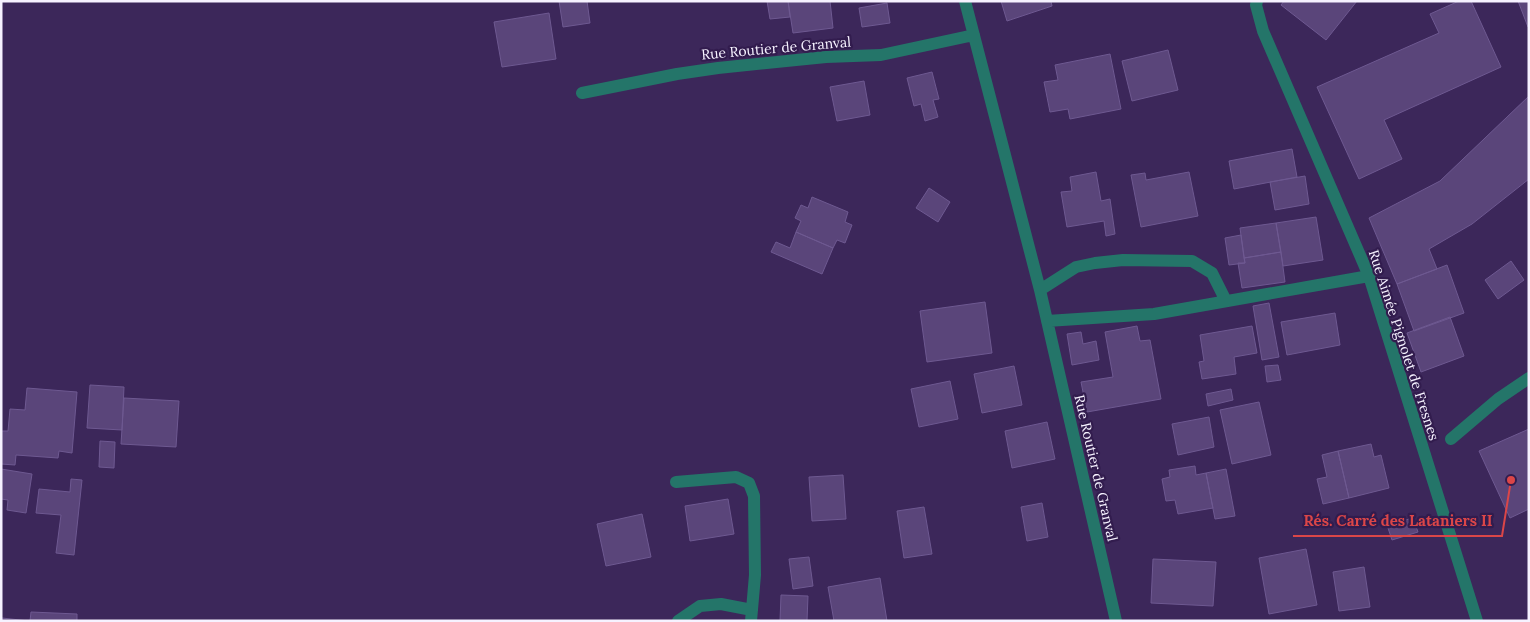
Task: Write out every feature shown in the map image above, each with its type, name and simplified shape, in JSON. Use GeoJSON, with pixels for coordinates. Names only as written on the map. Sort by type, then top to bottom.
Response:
{"type":"FeatureCollection","features":[{"type":"Feature","properties":{"kind":"street","name":"Rue Routier de Granval"},"geometry":{"type":"LineString","coordinates":[[966,1],[1040,290],[1116,621]]}},
{"type":"Feature","properties":{"kind":"street","name":"Rue Aimée Pignolet de Fresnes"},"geometry":{"type":"LineString","coordinates":[[1257,1],[1256,5],[1263,31],[1368,276],[1477,621]]}},
{"type":"Feature","properties":{"kind":"street","name":"Rue Routier de Granval"},"geometry":{"type":"LineString","coordinates":[[582,94],[677,74],[718,68],[826,57],[881,55],[974,35]]}},
{"type":"Feature","properties":{"kind":"street"},"geometry":{"type":"LineString","coordinates":[[1040,290],[1076,268],[1095,262],[1192,260],[1212,273],[1226,301]]}},
{"type":"Feature","properties":{"kind":"street"},"geometry":{"type":"LineString","coordinates":[[1047,321],[1154,314],[1368,276]]}},
{"type":"Feature","properties":{"kind":"street"},"geometry":{"type":"LineString","coordinates":[[1451,440],[1498,399],[1529,378]]}},
{"type":"Feature","properties":{"kind":"street"},"geometry":{"type":"LineString","coordinates":[[676,482],[736,478],[749,483],[754,496],[755,575],[751,615],[721,604],[700,606],[678,621]]}},
{"type":"Feature","properties":{"kind":"building"},"geometry":{"type":"Polygon","coordinates":[[[559,1],[587,1],[590,23],[563,27],[559,1]]]}},
{"type":"Feature","properties":{"kind":"building"},"geometry":{"type":"Polygon","coordinates":[[[767,1],[788,1],[790,17],[770,19],[767,1]]]}},
{"type":"Feature","properties":{"kind":"building"},"geometry":{"type":"Polygon","coordinates":[[[788,1],[830,1],[833,28],[793,33],[788,1]]]}},
{"type":"Feature","properties":{"kind":"building"},"geometry":{"type":"Polygon","coordinates":[[[1001,1],[1051,1],[1052,6],[1007,21],[1001,1]]]}},
{"type":"Feature","properties":{"kind":"building"},"geometry":{"type":"Polygon","coordinates":[[[1284,1],[1357,1],[1326,40],[1281,5],[1284,1]]]}},
{"type":"Feature","properties":{"kind":"building"},"geometry":{"type":"Polygon","coordinates":[[[1459,1],[1471,1],[1501,67],[1384,120],[1402,159],[1359,179],[1317,87],[1439,33],[1430,14],[1459,1]]]}},
{"type":"Feature","properties":{"kind":"building"},"geometry":{"type":"Polygon","coordinates":[[[1518,1],[1529,1],[1529,27],[1528,27],[1518,1]]]}},
{"type":"Feature","properties":{"kind":"building"},"geometry":{"type":"Polygon","coordinates":[[[887,3],[890,23],[862,27],[859,8],[887,3]]]}},
{"type":"Feature","properties":{"kind":"building"},"geometry":{"type":"Polygon","coordinates":[[[549,13],[556,59],[502,67],[494,22],[549,13]]]}},
{"type":"Feature","properties":{"kind":"building"},"geometry":{"type":"Polygon","coordinates":[[[1168,50],[1178,90],[1132,101],[1122,61],[1168,50]]]}},
{"type":"Feature","properties":{"kind":"building"},"geometry":{"type":"Polygon","coordinates":[[[1110,54],[1121,109],[1070,119],[1068,109],[1050,112],[1044,82],[1058,80],[1055,65],[1110,54]]]}},
{"type":"Feature","properties":{"kind":"building"},"geometry":{"type":"Polygon","coordinates":[[[932,72],[939,99],[933,100],[938,117],[925,121],[921,104],[914,106],[907,78],[932,72]]]}},
{"type":"Feature","properties":{"kind":"building"},"geometry":{"type":"Polygon","coordinates":[[[864,81],[870,115],[837,121],[830,87],[864,81]]]}},
{"type":"Feature","properties":{"kind":"building"},"geometry":{"type":"Polygon","coordinates":[[[1529,96],[1529,179],[1472,224],[1429,249],[1437,269],[1397,284],[1369,218],[1440,181],[1529,96]]]}},
{"type":"Feature","properties":{"kind":"building"},"geometry":{"type":"Polygon","coordinates":[[[1292,149],[1297,177],[1234,189],[1229,161],[1292,149]]]}},
{"type":"Feature","properties":{"kind":"building"},"geometry":{"type":"Polygon","coordinates":[[[1096,172],[1101,201],[1110,199],[1115,234],[1106,236],[1104,221],[1067,227],[1061,192],[1072,191],[1070,177],[1096,172]]]}},
{"type":"Feature","properties":{"kind":"building"},"geometry":{"type":"Polygon","coordinates":[[[1189,172],[1198,216],[1141,227],[1131,175],[1145,173],[1146,180],[1189,172]]]}},
{"type":"Feature","properties":{"kind":"building"},"geometry":{"type":"Polygon","coordinates":[[[1305,176],[1309,204],[1275,210],[1270,182],[1305,176]]]}},
{"type":"Feature","properties":{"kind":"building"},"geometry":{"type":"Polygon","coordinates":[[[929,188],[950,202],[938,222],[916,208],[929,188]]]}},
{"type":"Feature","properties":{"kind":"building"},"geometry":{"type":"Polygon","coordinates":[[[812,197],[848,212],[845,222],[852,225],[845,243],[837,240],[833,248],[796,232],[801,221],[795,218],[801,205],[808,208],[812,197]]]}},
{"type":"Feature","properties":{"kind":"building"},"geometry":{"type":"Polygon","coordinates":[[[1316,217],[1323,260],[1283,266],[1276,223],[1316,217]]]}},
{"type":"Feature","properties":{"kind":"building"},"geometry":{"type":"Polygon","coordinates":[[[1276,223],[1281,252],[1244,258],[1240,228],[1276,223]]]}},
{"type":"Feature","properties":{"kind":"building"},"geometry":{"type":"Polygon","coordinates":[[[796,232],[833,248],[822,274],[771,252],[776,242],[790,248],[796,232]]]}},
{"type":"Feature","properties":{"kind":"building"},"geometry":{"type":"Polygon","coordinates":[[[1241,235],[1245,263],[1229,265],[1225,238],[1241,235]]]}},
{"type":"Feature","properties":{"kind":"building"},"geometry":{"type":"Polygon","coordinates":[[[1281,252],[1285,282],[1242,288],[1238,263],[1245,263],[1244,258],[1281,252]]]}},
{"type":"Feature","properties":{"kind":"building"},"geometry":{"type":"Polygon","coordinates":[[[1511,261],[1524,280],[1498,299],[1485,280],[1511,261]]]}},
{"type":"Feature","properties":{"kind":"building"},"geometry":{"type":"Polygon","coordinates":[[[1447,265],[1464,313],[1414,331],[1397,284],[1447,265]]]}},
{"type":"Feature","properties":{"kind":"building"},"geometry":{"type":"Polygon","coordinates":[[[985,302],[992,353],[927,362],[920,311],[985,302]]]}},
{"type":"Feature","properties":{"kind":"building"},"geometry":{"type":"Polygon","coordinates":[[[1269,303],[1279,357],[1262,360],[1253,306],[1269,303]]]}},
{"type":"Feature","properties":{"kind":"building"},"geometry":{"type":"Polygon","coordinates":[[[1335,313],[1340,345],[1287,355],[1281,322],[1335,313]]]}},
{"type":"Feature","properties":{"kind":"building"},"geometry":{"type":"Polygon","coordinates":[[[1450,317],[1464,356],[1421,372],[1407,333],[1450,317]]]}},
{"type":"Feature","properties":{"kind":"building"},"geometry":{"type":"Polygon","coordinates":[[[1137,326],[1140,341],[1150,340],[1161,399],[1087,412],[1081,382],[1113,377],[1105,332],[1137,326]]]}},
{"type":"Feature","properties":{"kind":"building"},"geometry":{"type":"Polygon","coordinates":[[[1252,326],[1257,353],[1234,357],[1236,374],[1202,379],[1199,362],[1204,361],[1200,335],[1252,326]]]}},
{"type":"Feature","properties":{"kind":"building"},"geometry":{"type":"Polygon","coordinates":[[[1081,332],[1083,344],[1096,341],[1099,360],[1072,365],[1067,334],[1081,332]]]}},
{"type":"Feature","properties":{"kind":"building"},"geometry":{"type":"Polygon","coordinates":[[[1278,365],[1281,380],[1267,382],[1265,366],[1278,365]]]}},
{"type":"Feature","properties":{"kind":"building"},"geometry":{"type":"Polygon","coordinates":[[[1014,366],[1022,405],[982,413],[974,374],[1014,366]]]}},
{"type":"Feature","properties":{"kind":"building"},"geometry":{"type":"Polygon","coordinates":[[[950,381],[958,419],[919,427],[911,389],[950,381]]]}},
{"type":"Feature","properties":{"kind":"building"},"geometry":{"type":"Polygon","coordinates":[[[90,385],[124,387],[122,430],[87,428],[90,385]]]}},
{"type":"Feature","properties":{"kind":"building"},"geometry":{"type":"Polygon","coordinates":[[[27,388],[77,392],[72,453],[59,451],[58,458],[16,455],[15,465],[1,464],[1,431],[8,431],[10,409],[25,410],[27,388]]]}},
{"type":"Feature","properties":{"kind":"building"},"geometry":{"type":"Polygon","coordinates":[[[1231,389],[1233,400],[1208,406],[1206,394],[1231,389]]]}},
{"type":"Feature","properties":{"kind":"building"},"geometry":{"type":"Polygon","coordinates":[[[124,398],[179,401],[176,447],[121,444],[124,398]]]}},
{"type":"Feature","properties":{"kind":"building"},"geometry":{"type":"Polygon","coordinates":[[[1259,402],[1271,455],[1232,464],[1220,410],[1259,402]]]}},
{"type":"Feature","properties":{"kind":"building"},"geometry":{"type":"Polygon","coordinates":[[[1209,417],[1214,447],[1178,455],[1172,424],[1209,417]]]}},
{"type":"Feature","properties":{"kind":"building"},"geometry":{"type":"Polygon","coordinates":[[[1047,422],[1055,459],[1012,468],[1005,431],[1047,422]]]}},
{"type":"Feature","properties":{"kind":"building"},"geometry":{"type":"Polygon","coordinates":[[[1529,429],[1529,509],[1510,518],[1479,451],[1529,429]]]}},
{"type":"Feature","properties":{"kind":"building"},"geometry":{"type":"Polygon","coordinates":[[[100,441],[115,442],[114,468],[99,467],[100,441]]]}},
{"type":"Feature","properties":{"kind":"building"},"geometry":{"type":"Polygon","coordinates":[[[1371,444],[1374,457],[1381,455],[1389,488],[1349,498],[1338,451],[1371,444]]]}},
{"type":"Feature","properties":{"kind":"building"},"geometry":{"type":"Polygon","coordinates":[[[1338,451],[1349,498],[1323,504],[1317,479],[1327,477],[1322,455],[1338,451]]]}},
{"type":"Feature","properties":{"kind":"building"},"geometry":{"type":"Polygon","coordinates":[[[1195,466],[1196,475],[1206,473],[1213,508],[1178,514],[1175,500],[1166,501],[1162,479],[1170,477],[1169,470],[1195,466]]]}},
{"type":"Feature","properties":{"kind":"building"},"geometry":{"type":"Polygon","coordinates":[[[1,469],[32,474],[26,513],[7,510],[8,500],[1,499],[1,469]]]}},
{"type":"Feature","properties":{"kind":"building"},"geometry":{"type":"Polygon","coordinates":[[[1226,469],[1235,516],[1215,519],[1206,473],[1226,469]]]}},
{"type":"Feature","properties":{"kind":"building"},"geometry":{"type":"Polygon","coordinates":[[[843,475],[846,519],[812,521],[809,477],[843,475]]]}},
{"type":"Feature","properties":{"kind":"building"},"geometry":{"type":"Polygon","coordinates":[[[71,479],[82,480],[74,555],[56,553],[61,515],[36,513],[39,489],[70,492],[71,479]]]}},
{"type":"Feature","properties":{"kind":"building"},"geometry":{"type":"Polygon","coordinates":[[[728,499],[734,534],[690,541],[685,506],[728,499]]]}},
{"type":"Feature","properties":{"kind":"building"},"geometry":{"type":"Polygon","coordinates":[[[1042,503],[1048,537],[1027,541],[1021,507],[1042,503]]]}},
{"type":"Feature","properties":{"kind":"building"},"geometry":{"type":"Polygon","coordinates":[[[924,507],[932,554],[904,558],[897,511],[924,507]]]}},
{"type":"Feature","properties":{"kind":"building"},"geometry":{"type":"Polygon","coordinates":[[[642,514],[651,557],[606,566],[597,524],[642,514]]]}},
{"type":"Feature","properties":{"kind":"building"},"geometry":{"type":"Polygon","coordinates":[[[1413,518],[1418,532],[1392,540],[1387,525],[1413,518]]]}},
{"type":"Feature","properties":{"kind":"building"},"geometry":{"type":"Polygon","coordinates":[[[1306,549],[1317,605],[1269,614],[1259,558],[1306,549]]]}},
{"type":"Feature","properties":{"kind":"building"},"geometry":{"type":"Polygon","coordinates":[[[809,557],[813,586],[793,589],[789,559],[809,557]]]}},
{"type":"Feature","properties":{"kind":"building"},"geometry":{"type":"Polygon","coordinates":[[[1153,559],[1216,562],[1213,606],[1151,603],[1153,559]]]}},
{"type":"Feature","properties":{"kind":"building"},"geometry":{"type":"Polygon","coordinates":[[[1364,567],[1370,607],[1339,611],[1333,572],[1364,567]]]}},
{"type":"Feature","properties":{"kind":"building"},"geometry":{"type":"Polygon","coordinates":[[[880,578],[887,621],[834,621],[828,587],[880,578]]]}},
{"type":"Feature","properties":{"kind":"building"},"geometry":{"type":"Polygon","coordinates":[[[781,595],[808,596],[807,621],[780,621],[781,595]]]}},
{"type":"Feature","properties":{"kind":"building"},"geometry":{"type":"Polygon","coordinates":[[[31,612],[77,614],[77,621],[30,621],[31,612]]]}},
{"type":"Feature","properties":{"kind":"building"},"geometry":{"type":"Polygon","coordinates":[[[2,618],[29,621],[2,621],[2,618]]]}},
{"type":"Feature","properties":{"kind":"place","name":"Rés. Carré des Lataniers II"},"geometry":{"type":"Point","coordinates":[1511,480]}}]}
